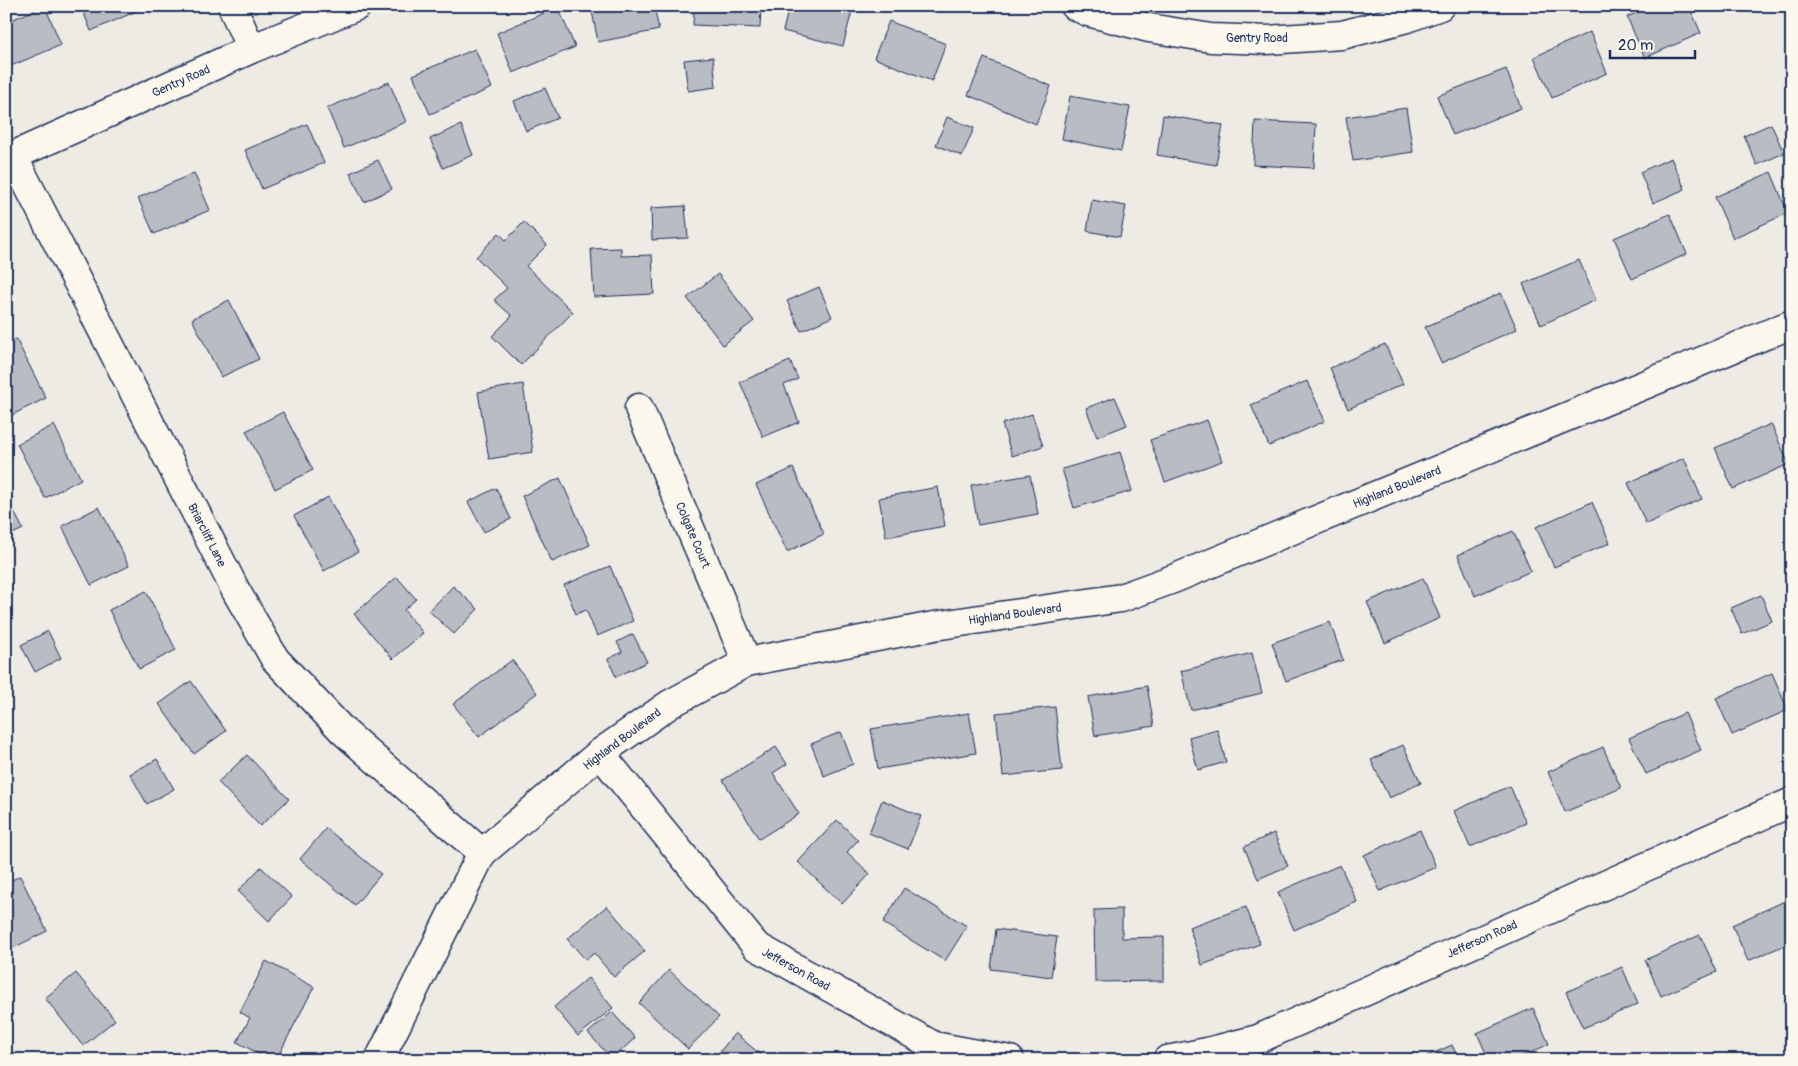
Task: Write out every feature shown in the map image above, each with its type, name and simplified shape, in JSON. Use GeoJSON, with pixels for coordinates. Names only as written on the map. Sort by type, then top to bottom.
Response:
{"type":"FeatureCollection","features":[{"type":"Feature","properties":{"kind":"street"},"geometry":{"type":"LineString","coordinates":[[232,6],[251,49]]}},
{"type":"Feature","properties":{"kind":"street","name":"Gentry Road"},"geometry":{"type":"LineString","coordinates":[[10,158],[251,49],[357,6]]}},
{"type":"Feature","properties":{"kind":"street","name":"Gentry Road"},"geometry":{"type":"LineString","coordinates":[[1075,6],[1088,12],[1149,28],[1211,38],[1267,40],[1342,35],[1407,18],[1440,6]]}},
{"type":"Feature","properties":{"kind":"street","name":"Briarcliff Lane"},"geometry":{"type":"LineString","coordinates":[[10,158],[236,591],[275,659],[343,731],[482,853]]}},
{"type":"Feature","properties":{"kind":"street","name":"Highland Boulevard"},"geometry":{"type":"LineString","coordinates":[[379,1060],[482,853],[600,753],[670,704],[748,662],[934,626],[1121,598],[1173,579],[1792,324]]}},
{"type":"Feature","properties":{"kind":"street","name":"Colgate Court"},"geometry":{"type":"LineString","coordinates":[[639,408],[748,662]]}},
{"type":"Feature","properties":{"kind":"street","name":"Jefferson Road"},"geometry":{"type":"LineString","coordinates":[[600,753],[756,946],[934,1046],[1010,1060]]}},
{"type":"Feature","properties":{"kind":"street","name":"Jefferson Road"},"geometry":{"type":"LineString","coordinates":[[1167,1060],[1258,1039],[1792,802]]}},
{"type":"Feature","properties":{"kind":"building"},"geometry":{"type":"Polygon","coordinates":[[[45,6],[61,45],[6,68],[6,22],[45,6]]]}},
{"type":"Feature","properties":{"kind":"building"},"geometry":{"type":"Polygon","coordinates":[[[81,6],[148,6],[91,31],[81,6]]]}},
{"type":"Feature","properties":{"kind":"building"},"geometry":{"type":"Polygon","coordinates":[[[591,6],[654,6],[659,30],[598,42],[591,6]]]}},
{"type":"Feature","properties":{"kind":"building"},"geometry":{"type":"Polygon","coordinates":[[[694,6],[761,6],[760,28],[693,25],[694,6]]]}},
{"type":"Feature","properties":{"kind":"building"},"geometry":{"type":"Polygon","coordinates":[[[789,6],[853,7],[843,46],[783,31],[789,6]]]}},
{"type":"Feature","properties":{"kind":"building"},"geometry":{"type":"Polygon","coordinates":[[[1653,6],[1689,6],[1701,33],[1645,58],[1627,17],[1653,6]]]}},
{"type":"Feature","properties":{"kind":"building"},"geometry":{"type":"Polygon","coordinates":[[[558,7],[575,47],[513,73],[497,33],[558,7]]]}},
{"type":"Feature","properties":{"kind":"building"},"geometry":{"type":"Polygon","coordinates":[[[889,21],[946,44],[932,81],[874,58],[889,21]]]}},
{"type":"Feature","properties":{"kind":"building"},"geometry":{"type":"Polygon","coordinates":[[[1590,32],[1607,73],[1552,98],[1534,57],[1590,32]]]}},
{"type":"Feature","properties":{"kind":"building"},"geometry":{"type":"Polygon","coordinates":[[[475,49],[492,88],[430,114],[413,75],[475,49]]]}},
{"type":"Feature","properties":{"kind":"building"},"geometry":{"type":"Polygon","coordinates":[[[713,57],[716,87],[688,91],[684,60],[713,57]]]}},
{"type":"Feature","properties":{"kind":"building"},"geometry":{"type":"Polygon","coordinates":[[[984,58],[1051,86],[1036,124],[968,95],[984,58]]]}},
{"type":"Feature","properties":{"kind":"building"},"geometry":{"type":"Polygon","coordinates":[[[1506,69],[1521,108],[1453,135],[1437,96],[1506,69]]]}},
{"type":"Feature","properties":{"kind":"building"},"geometry":{"type":"Polygon","coordinates":[[[389,82],[406,122],[344,148],[327,108],[389,82]]]}},
{"type":"Feature","properties":{"kind":"building"},"geometry":{"type":"Polygon","coordinates":[[[545,88],[558,118],[526,131],[514,101],[545,88]]]}},
{"type":"Feature","properties":{"kind":"building"},"geometry":{"type":"Polygon","coordinates":[[[1070,96],[1130,107],[1121,151],[1062,139],[1070,96]]]}},
{"type":"Feature","properties":{"kind":"building"},"geometry":{"type":"Polygon","coordinates":[[[1406,108],[1413,152],[1353,161],[1346,117],[1406,108]]]}},
{"type":"Feature","properties":{"kind":"building"},"geometry":{"type":"Polygon","coordinates":[[[1163,115],[1223,125],[1216,165],[1157,155],[1163,115]]]}},
{"type":"Feature","properties":{"kind":"building"},"geometry":{"type":"Polygon","coordinates":[[[947,117],[974,128],[962,156],[936,145],[947,117]]]}},
{"type":"Feature","properties":{"kind":"building"},"geometry":{"type":"Polygon","coordinates":[[[1255,121],[1316,124],[1314,168],[1253,165],[1255,121]]]}},
{"type":"Feature","properties":{"kind":"building"},"geometry":{"type":"Polygon","coordinates":[[[307,124],[324,163],[262,189],[245,150],[307,124]]]}},
{"type":"Feature","properties":{"kind":"building"},"geometry":{"type":"Polygon","coordinates":[[[1771,124],[1784,153],[1757,165],[1744,136],[1771,124]]]}},
{"type":"Feature","properties":{"kind":"building"},"geometry":{"type":"Polygon","coordinates":[[[461,125],[473,155],[443,168],[430,139],[461,125]]]}},
{"type":"Feature","properties":{"kind":"building"},"geometry":{"type":"Polygon","coordinates":[[[1671,158],[1685,189],[1653,203],[1640,172],[1671,158]]]}},
{"type":"Feature","properties":{"kind":"building"},"geometry":{"type":"Polygon","coordinates":[[[378,160],[392,189],[364,202],[350,173],[378,160]]]}},
{"type":"Feature","properties":{"kind":"building"},"geometry":{"type":"Polygon","coordinates":[[[1771,172],[1788,213],[1733,238],[1715,197],[1771,172]]]}},
{"type":"Feature","properties":{"kind":"building"},"geometry":{"type":"Polygon","coordinates":[[[194,173],[210,210],[154,234],[138,198],[194,173]]]}},
{"type":"Feature","properties":{"kind":"building"},"geometry":{"type":"Polygon","coordinates":[[[1092,200],[1126,206],[1120,237],[1087,231],[1092,200]]]}},
{"type":"Feature","properties":{"kind":"building"},"geometry":{"type":"Polygon","coordinates":[[[685,206],[688,238],[652,240],[651,208],[685,206]]]}},
{"type":"Feature","properties":{"kind":"building"},"geometry":{"type":"Polygon","coordinates":[[[1670,214],[1687,254],[1632,279],[1614,238],[1670,214]]]}},
{"type":"Feature","properties":{"kind":"building"},"geometry":{"type":"Polygon","coordinates":[[[524,222],[547,245],[526,266],[573,312],[521,365],[492,336],[512,316],[494,300],[507,288],[476,257],[499,233],[506,240],[524,222]]]}},
{"type":"Feature","properties":{"kind":"building"},"geometry":{"type":"Polygon","coordinates":[[[621,248],[621,256],[652,255],[654,294],[594,297],[591,249],[621,248]]]}},
{"type":"Feature","properties":{"kind":"building"},"geometry":{"type":"Polygon","coordinates":[[[1579,260],[1596,300],[1541,325],[1523,284],[1579,260]]]}},
{"type":"Feature","properties":{"kind":"building"},"geometry":{"type":"Polygon","coordinates":[[[718,274],[754,321],[723,345],[687,298],[718,274]]]}},
{"type":"Feature","properties":{"kind":"building"},"geometry":{"type":"Polygon","coordinates":[[[819,287],[832,317],[801,331],[787,301],[819,287]]]}},
{"type":"Feature","properties":{"kind":"building"},"geometry":{"type":"Polygon","coordinates":[[[1501,293],[1517,329],[1441,363],[1425,327],[1501,293]]]}},
{"type":"Feature","properties":{"kind":"building"},"geometry":{"type":"Polygon","coordinates":[[[229,300],[259,359],[221,377],[192,319],[229,300]]]}},
{"type":"Feature","properties":{"kind":"building"},"geometry":{"type":"Polygon","coordinates":[[[16,339],[46,398],[8,417],[6,413],[6,344],[16,339]]]}},
{"type":"Feature","properties":{"kind":"building"},"geometry":{"type":"Polygon","coordinates":[[[1385,344],[1403,384],[1348,409],[1330,368],[1385,344]]]}},
{"type":"Feature","properties":{"kind":"building"},"geometry":{"type":"Polygon","coordinates":[[[790,361],[798,379],[784,385],[799,422],[763,437],[740,382],[790,361]]]}},
{"type":"Feature","properties":{"kind":"building"},"geometry":{"type":"Polygon","coordinates":[[[1307,381],[1325,421],[1269,446],[1251,405],[1307,381]]]}},
{"type":"Feature","properties":{"kind":"building"},"geometry":{"type":"Polygon","coordinates":[[[523,384],[533,452],[489,459],[478,392],[523,384]]]}},
{"type":"Feature","properties":{"kind":"building"},"geometry":{"type":"Polygon","coordinates":[[[1115,397],[1127,425],[1097,437],[1086,408],[1115,397]]]}},
{"type":"Feature","properties":{"kind":"building"},"geometry":{"type":"Polygon","coordinates":[[[283,412],[313,470],[275,489],[246,431],[283,412]]]}},
{"type":"Feature","properties":{"kind":"building"},"geometry":{"type":"Polygon","coordinates":[[[1032,414],[1043,446],[1012,456],[1002,424],[1032,414]]]}},
{"type":"Feature","properties":{"kind":"building"},"geometry":{"type":"Polygon","coordinates":[[[1207,420],[1222,461],[1165,482],[1150,440],[1207,420]]]}},
{"type":"Feature","properties":{"kind":"building"},"geometry":{"type":"Polygon","coordinates":[[[1771,424],[1789,464],[1733,489],[1715,448],[1771,424]]]}},
{"type":"Feature","properties":{"kind":"building"},"geometry":{"type":"Polygon","coordinates":[[[54,425],[81,479],[45,498],[17,444],[54,425]]]}},
{"type":"Feature","properties":{"kind":"building"},"geometry":{"type":"Polygon","coordinates":[[[1120,452],[1132,491],[1074,508],[1062,469],[1120,452]]]}},
{"type":"Feature","properties":{"kind":"building"},"geometry":{"type":"Polygon","coordinates":[[[1684,458],[1702,499],[1646,524],[1628,483],[1684,458]]]}},
{"type":"Feature","properties":{"kind":"building"},"geometry":{"type":"Polygon","coordinates":[[[793,468],[824,534],[787,552],[756,485],[793,468]]]}},
{"type":"Feature","properties":{"kind":"building"},"geometry":{"type":"Polygon","coordinates":[[[1030,475],[1038,514],[978,525],[971,485],[1030,475]]]}},
{"type":"Feature","properties":{"kind":"building"},"geometry":{"type":"Polygon","coordinates":[[[560,478],[590,545],[552,562],[522,496],[560,478]]]}},
{"type":"Feature","properties":{"kind":"building"},"geometry":{"type":"Polygon","coordinates":[[[938,487],[945,526],[886,537],[879,498],[938,487]]]}},
{"type":"Feature","properties":{"kind":"building"},"geometry":{"type":"Polygon","coordinates":[[[496,488],[511,519],[484,532],[468,502],[496,488]]]}},
{"type":"Feature","properties":{"kind":"building"},"geometry":{"type":"Polygon","coordinates":[[[6,496],[23,529],[6,537],[6,496]]]}},
{"type":"Feature","properties":{"kind":"building"},"geometry":{"type":"Polygon","coordinates":[[[328,497],[358,552],[324,571],[294,516],[328,497]]]}},
{"type":"Feature","properties":{"kind":"building"},"geometry":{"type":"Polygon","coordinates":[[[1592,502],[1610,543],[1554,567],[1536,527],[1592,502]]]}},
{"type":"Feature","properties":{"kind":"building"},"geometry":{"type":"Polygon","coordinates":[[[99,507],[129,566],[91,585],[62,526],[99,507]]]}},
{"type":"Feature","properties":{"kind":"building"},"geometry":{"type":"Polygon","coordinates":[[[1513,531],[1531,571],[1475,596],[1458,555],[1513,531]]]}},
{"type":"Feature","properties":{"kind":"building"},"geometry":{"type":"Polygon","coordinates":[[[610,566],[633,621],[597,636],[586,610],[576,614],[564,585],[610,566]]]}},
{"type":"Feature","properties":{"kind":"building"},"geometry":{"type":"Polygon","coordinates":[[[397,577],[416,599],[404,610],[423,633],[393,659],[354,614],[397,577]]]}},
{"type":"Feature","properties":{"kind":"building"},"geometry":{"type":"Polygon","coordinates":[[[1423,578],[1440,618],[1385,643],[1367,602],[1423,578]]]}},
{"type":"Feature","properties":{"kind":"building"},"geometry":{"type":"Polygon","coordinates":[[[453,586],[478,609],[454,634],[429,611],[453,586]]]}},
{"type":"Feature","properties":{"kind":"building"},"geometry":{"type":"Polygon","coordinates":[[[146,591],[176,650],[139,669],[109,610],[146,591]]]}},
{"type":"Feature","properties":{"kind":"building"},"geometry":{"type":"Polygon","coordinates":[[[1761,595],[1772,621],[1742,634],[1731,608],[1761,595]]]}},
{"type":"Feature","properties":{"kind":"building"},"geometry":{"type":"Polygon","coordinates":[[[1330,622],[1343,660],[1286,681],[1272,643],[1330,622]]]}},
{"type":"Feature","properties":{"kind":"building"},"geometry":{"type":"Polygon","coordinates":[[[48,631],[61,658],[35,672],[21,645],[48,631]]]}},
{"type":"Feature","properties":{"kind":"building"},"geometry":{"type":"Polygon","coordinates":[[[633,634],[647,662],[616,677],[608,659],[622,652],[617,642],[633,634]]]}},
{"type":"Feature","properties":{"kind":"building"},"geometry":{"type":"Polygon","coordinates":[[[1252,653],[1262,693],[1191,710],[1181,671],[1252,653]]]}},
{"type":"Feature","properties":{"kind":"building"},"geometry":{"type":"Polygon","coordinates":[[[512,660],[537,693],[479,737],[453,704],[512,660]]]}},
{"type":"Feature","properties":{"kind":"building"},"geometry":{"type":"Polygon","coordinates":[[[1772,673],[1788,710],[1732,735],[1716,698],[1772,673]]]}},
{"type":"Feature","properties":{"kind":"building"},"geometry":{"type":"Polygon","coordinates":[[[191,681],[226,731],[194,754],[159,704],[191,681]]]}},
{"type":"Feature","properties":{"kind":"building"},"geometry":{"type":"Polygon","coordinates":[[[1147,686],[1154,726],[1095,736],[1088,697],[1147,686]]]}},
{"type":"Feature","properties":{"kind":"building"},"geometry":{"type":"Polygon","coordinates":[[[1055,707],[1062,770],[1003,776],[996,713],[1055,707]]]}},
{"type":"Feature","properties":{"kind":"building"},"geometry":{"type":"Polygon","coordinates":[[[969,713],[976,753],[878,769],[871,729],[969,713]]]}},
{"type":"Feature","properties":{"kind":"building"},"geometry":{"type":"Polygon","coordinates":[[[1685,713],[1701,750],[1646,774],[1629,738],[1685,713]]]}},
{"type":"Feature","properties":{"kind":"building"},"geometry":{"type":"Polygon","coordinates":[[[1217,729],[1226,762],[1198,770],[1189,737],[1217,729]]]}},
{"type":"Feature","properties":{"kind":"building"},"geometry":{"type":"Polygon","coordinates":[[[841,732],[853,764],[824,776],[811,744],[841,732]]]}},
{"type":"Feature","properties":{"kind":"building"},"geometry":{"type":"Polygon","coordinates":[[[1403,745],[1421,783],[1389,798],[1371,760],[1403,745]]]}},
{"type":"Feature","properties":{"kind":"building"},"geometry":{"type":"Polygon","coordinates":[[[776,747],[787,764],[773,773],[799,814],[759,839],[723,780],[776,747]]]}},
{"type":"Feature","properties":{"kind":"building"},"geometry":{"type":"Polygon","coordinates":[[[1603,747],[1621,788],[1565,812],[1548,772],[1603,747]]]}},
{"type":"Feature","properties":{"kind":"building"},"geometry":{"type":"Polygon","coordinates":[[[247,755],[289,799],[260,826],[218,782],[247,755]]]}},
{"type":"Feature","properties":{"kind":"building"},"geometry":{"type":"Polygon","coordinates":[[[157,759],[174,789],[147,804],[130,774],[157,759]]]}},
{"type":"Feature","properties":{"kind":"building"},"geometry":{"type":"Polygon","coordinates":[[[1510,786],[1526,823],[1470,847],[1454,811],[1510,786]]]}},
{"type":"Feature","properties":{"kind":"building"},"geometry":{"type":"Polygon","coordinates":[[[882,800],[921,816],[908,849],[869,833],[882,800]]]}},
{"type":"Feature","properties":{"kind":"building"},"geometry":{"type":"Polygon","coordinates":[[[837,820],[858,840],[847,852],[870,874],[842,904],[798,862],[837,820]]]}},
{"type":"Feature","properties":{"kind":"building"},"geometry":{"type":"Polygon","coordinates":[[[326,828],[381,874],[355,905],[300,859],[326,828]]]}},
{"type":"Feature","properties":{"kind":"building"},"geometry":{"type":"Polygon","coordinates":[[[1420,830],[1436,867],[1380,891],[1364,855],[1420,830]]]}},
{"type":"Feature","properties":{"kind":"building"},"geometry":{"type":"Polygon","coordinates":[[[1274,833],[1288,866],[1258,879],[1244,847],[1274,833]]]}},
{"type":"Feature","properties":{"kind":"building"},"geometry":{"type":"Polygon","coordinates":[[[1340,865],[1357,902],[1294,930],[1278,892],[1340,865]]]}},
{"type":"Feature","properties":{"kind":"building"},"geometry":{"type":"Polygon","coordinates":[[[261,867],[292,897],[269,921],[238,891],[261,867]]]}},
{"type":"Feature","properties":{"kind":"building"},"geometry":{"type":"Polygon","coordinates":[[[20,876],[47,931],[11,949],[6,940],[6,883],[20,876]]]}},
{"type":"Feature","properties":{"kind":"building"},"geometry":{"type":"Polygon","coordinates":[[[904,888],[967,926],[945,961],[883,923],[904,888]]]}},
{"type":"Feature","properties":{"kind":"building"},"geometry":{"type":"Polygon","coordinates":[[[1787,900],[1792,909],[1792,942],[1748,961],[1732,925],[1787,900]]]}},
{"type":"Feature","properties":{"kind":"building"},"geometry":{"type":"Polygon","coordinates":[[[607,906],[645,951],[614,977],[594,953],[586,960],[567,939],[607,906]]]}},
{"type":"Feature","properties":{"kind":"building"},"geometry":{"type":"Polygon","coordinates":[[[1246,907],[1260,944],[1202,965],[1189,927],[1246,907]]]}},
{"type":"Feature","properties":{"kind":"building"},"geometry":{"type":"Polygon","coordinates":[[[1122,909],[1122,938],[1164,937],[1164,981],[1095,982],[1094,910],[1122,909]]]}},
{"type":"Feature","properties":{"kind":"building"},"geometry":{"type":"Polygon","coordinates":[[[996,929],[1057,937],[1051,977],[991,969],[996,929]]]}},
{"type":"Feature","properties":{"kind":"building"},"geometry":{"type":"Polygon","coordinates":[[[1700,935],[1717,972],[1661,996],[1645,960],[1700,935]]]}},
{"type":"Feature","properties":{"kind":"building"},"geometry":{"type":"Polygon","coordinates":[[[266,961],[314,987],[276,1060],[270,1060],[237,1042],[250,1018],[240,1012],[266,961]]]}},
{"type":"Feature","properties":{"kind":"building"},"geometry":{"type":"Polygon","coordinates":[[[1622,967],[1638,1004],[1583,1028],[1566,992],[1622,967]]]}},
{"type":"Feature","properties":{"kind":"building"},"geometry":{"type":"Polygon","coordinates":[[[669,970],[719,1017],[688,1049],[639,1003],[669,970]]]}},
{"type":"Feature","properties":{"kind":"building"},"geometry":{"type":"Polygon","coordinates":[[[76,973],[115,1020],[83,1046],[45,998],[76,973]]]}},
{"type":"Feature","properties":{"kind":"building"},"geometry":{"type":"Polygon","coordinates":[[[588,978],[613,1008],[578,1036],[554,1007],[588,978]]]}},
{"type":"Feature","properties":{"kind":"building"},"geometry":{"type":"Polygon","coordinates":[[[1533,1008],[1549,1044],[1515,1060],[1489,1060],[1477,1033],[1533,1008]]]}},
{"type":"Feature","properties":{"kind":"building"},"geometry":{"type":"Polygon","coordinates":[[[612,1012],[635,1038],[612,1059],[588,1033],[612,1012]]]}},
{"type":"Feature","properties":{"kind":"building"},"geometry":{"type":"Polygon","coordinates":[[[735,1033],[767,1060],[713,1060],[735,1033]]]}},
{"type":"Feature","properties":{"kind":"building"},"geometry":{"type":"Polygon","coordinates":[[[1452,1045],[1459,1060],[1418,1060],[1452,1045]]]}}]}
